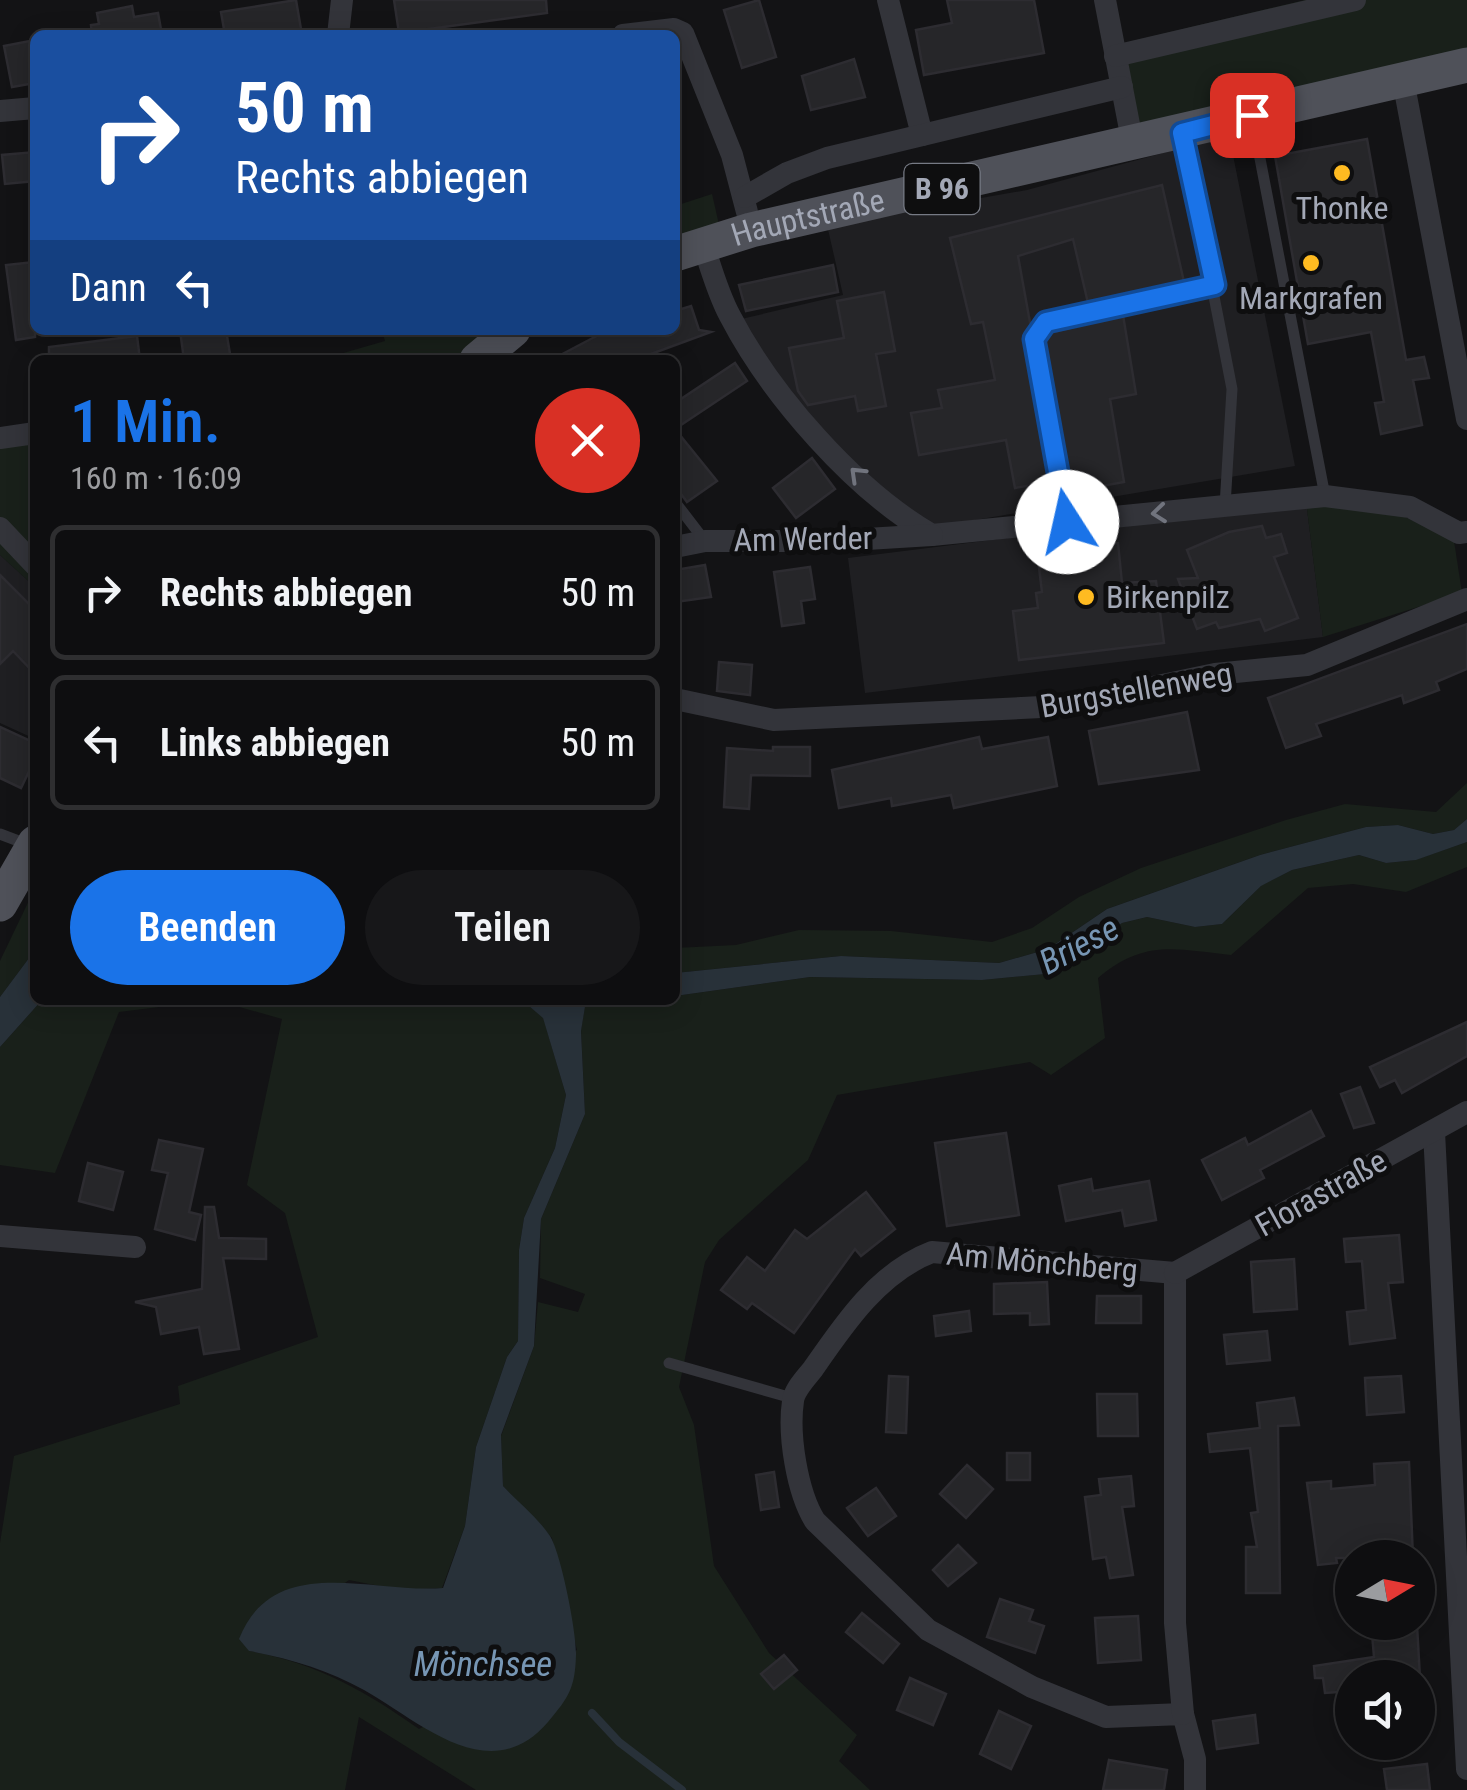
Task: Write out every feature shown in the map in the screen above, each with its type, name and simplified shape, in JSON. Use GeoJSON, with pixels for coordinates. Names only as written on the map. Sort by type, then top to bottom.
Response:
{"type":"FeatureCollection","features":[{"type":"Feature","properties":{"kind":"main road","name":"Hauptstraße"},"geometry":{"type":"LineString","coordinates":[[689,249],[748,214],[1132,145],[1467,65]]}},
{"type":"Feature","properties":{"kind":"main road"},"geometry":{"type":"LineString","coordinates":[[483,355],[507,335]]}},
{"type":"Feature","properties":{"kind":"main road"},"geometry":{"type":"LineString","coordinates":[[0,904],[22,841]]}},
{"type":"Feature","properties":{"kind":"street"},"geometry":{"type":"LineString","coordinates":[[339,30],[342,0]]}},
{"type":"Feature","properties":{"kind":"street"},"geometry":{"type":"LineString","coordinates":[[888,0],[922,135]]}},
{"type":"Feature","properties":{"kind":"street"},"geometry":{"type":"LineString","coordinates":[[1105,0],[1132,145]]}},
{"type":"Feature","properties":{"kind":"street"},"geometry":{"type":"LineString","coordinates":[[1115,56],[1354,0]]}},
{"type":"Feature","properties":{"kind":"street"},"geometry":{"type":"LineString","coordinates":[[680,31],[684,33],[748,214]]}},
{"type":"Feature","properties":{"kind":"street"},"geometry":{"type":"LineString","coordinates":[[1403,80],[1467,416]]}},
{"type":"Feature","properties":{"kind":"street","name":"Hauptstraße"},"geometry":{"type":"LineString","coordinates":[[748,214],[806,164],[1122,87]]}},
{"type":"Feature","properties":{"kind":"street"},"geometry":{"type":"LineString","coordinates":[[0,111],[30,108]]}},
{"type":"Feature","properties":{"kind":"street"},"geometry":{"type":"LineString","coordinates":[[689,249],[799,418],[890,507],[932,534]]}},
{"type":"Feature","properties":{"kind":"street"},"geometry":{"type":"LineString","coordinates":[[0,438],[30,434]]}},
{"type":"Feature","properties":{"kind":"street","name":"Am Werder"},"geometry":{"type":"LineString","coordinates":[[680,546],[705,541],[834,541],[932,534],[1325,496],[1410,506],[1460,533],[1467,532]]}},
{"type":"Feature","properties":{"kind":"street"},"geometry":{"type":"LineString","coordinates":[[0,528],[30,560]]}},
{"type":"Feature","properties":{"kind":"street","name":"Burgstellenweg"},"geometry":{"type":"LineString","coordinates":[[680,700],[774,720],[1062,706],[1215,674],[1306,665],[1467,599]]}},
{"type":"Feature","properties":{"kind":"street","name":"Florastraße"},"geometry":{"type":"LineString","coordinates":[[1175,1273],[1467,1112]]}},
{"type":"Feature","properties":{"kind":"street"},"geometry":{"type":"LineString","coordinates":[[1434,1132],[1467,1769]]}},
{"type":"Feature","properties":{"kind":"street"},"geometry":{"type":"LineString","coordinates":[[0,1236],[136,1247]]}},
{"type":"Feature","properties":{"kind":"street","name":"Am Mönchberg"},"geometry":{"type":"LineString","coordinates":[[792,1398],[841,1328],[872,1294],[910,1261],[932,1252],[1175,1273],[1175,1623],[1182,1714],[1194,1758],[1195,1790]]}},
{"type":"Feature","properties":{"kind":"street"},"geometry":{"type":"LineString","coordinates":[[792,1398],[796,1460],[807,1508],[928,1630],[1032,1687],[1106,1717],[1182,1714]]}},
{"type":"Feature","properties":{"kind":"lane"},"geometry":{"type":"LineString","coordinates":[[1252,115],[1325,496]]}},
{"type":"Feature","properties":{"kind":"lane"},"geometry":{"type":"LineString","coordinates":[[1182,133],[1215,285],[1232,388],[1225,506]]}},
{"type":"Feature","properties":{"kind":"lane"},"geometry":{"type":"LineString","coordinates":[[1067,522],[1034,339],[1037,330],[1046,322],[1215,285]]}},
{"type":"Feature","properties":{"kind":"lane"},"geometry":{"type":"LineString","coordinates":[[680,508],[705,541]]}},
{"type":"Feature","properties":{"kind":"lane"},"geometry":{"type":"LineString","coordinates":[[669,1363],[792,1398]]}},
{"type":"Feature","properties":{"kind":"shaded area"},"geometry":{"type":"Polygon","coordinates":[[[1305,0],[1467,0],[1467,55],[1140,131],[1124,43],[1305,0]]]}},
{"type":"Feature","properties":{"kind":"shaded area"},"geometry":{"type":"Polygon","coordinates":[[[1229,135],[1295,466],[934,527],[913,517],[803,414],[737,320],[843,295],[827,225],[1027,190],[1229,135]]]}},
{"type":"Feature","properties":{"kind":"shaded area"},"geometry":{"type":"Polygon","coordinates":[[[712,194],[720,229],[680,239],[680,204],[712,194]]]}},
{"type":"Feature","properties":{"kind":"shaded area"},"geometry":{"type":"Polygon","coordinates":[[[383,335],[501,335],[476,355],[336,355],[385,341],[383,335]]]}},
{"type":"Feature","properties":{"kind":"shaded area"},"geometry":{"type":"Polygon","coordinates":[[[30,433],[30,582],[0,555],[0,439],[30,433]]]}},
{"type":"Feature","properties":{"kind":"shaded area","name":"Birkenpilz"},"geometry":{"type":"Polygon","coordinates":[[[1306,501],[1323,637],[865,693],[848,558],[1306,501]]]}},
{"type":"Feature","properties":{"kind":"shaded area"},"geometry":{"type":"Polygon","coordinates":[[[1306,501],[1395,512],[1454,541],[1462,593],[1323,637],[1306,501]]]}},
{"type":"Feature","properties":{"kind":"shaded area"},"geometry":{"type":"Polygon","coordinates":[[[0,555],[30,582],[30,737],[0,723],[0,555]]]}},
{"type":"Feature","properties":{"kind":"shaded area"},"geometry":{"type":"Polygon","coordinates":[[[1467,783],[1467,819],[1454,830],[1433,834],[1398,825],[1366,827],[1260,855],[1107,909],[1048,949],[999,963],[841,956],[680,972],[680,948],[736,945],[799,930],[891,931],[992,942],[1032,928],[1079,897],[1141,868],[1286,820],[1345,804],[1436,812],[1467,783]]]}},
{"type":"Feature","properties":{"kind":"shaded area"},"geometry":{"type":"Polygon","coordinates":[[[1467,842],[1467,867],[1406,892],[1353,884],[1308,888],[1231,955],[1161,950],[1130,957],[1098,978],[1105,1038],[1051,1075],[1030,1062],[837,1095],[808,1160],[719,1240],[705,1262],[679,1387],[694,1425],[714,1566],[769,1653],[857,1735],[839,1761],[870,1790],[476,1790],[359,1717],[345,1790],[0,1790],[0,1543],[14,1456],[180,1404],[178,1386],[318,1337],[285,1213],[247,1185],[282,1019],[233,1005],[528,1005],[543,1017],[566,1095],[555,1148],[524,1218],[519,1250],[518,1341],[507,1357],[476,1447],[465,1526],[442,1588],[400,1590],[349,1580],[249,1651],[317,1670],[379,1702],[419,1729],[577,1650],[552,1538],[503,1486],[501,1436],[534,1346],[538,1302],[578,1312],[585,1294],[540,1278],[541,1219],[585,1114],[581,1030],[585,1005],[680,1005],[680,995],[810,977],[982,980],[1055,973],[1122,923],[1147,917],[1195,927],[1222,924],[1262,885],[1292,870],[1359,855],[1386,863],[1415,860],[1467,842]]]}},
{"type":"Feature","properties":{"kind":"shaded area"},"geometry":{"type":"Polygon","coordinates":[[[30,898],[30,957],[0,997],[0,961],[30,898]]]}},
{"type":"Feature","properties":{"kind":"shaded area"},"geometry":{"type":"Polygon","coordinates":[[[38,1005],[175,1005],[119,1012],[55,1173],[0,1165],[0,1047],[38,1005]]]}},
{"type":"Feature","properties":{"kind":"water","name":"Briese"},"geometry":{"type":"Polygon","coordinates":[[[1467,819],[1467,842],[1416,860],[1386,863],[1359,855],[1292,870],[1261,886],[1222,924],[1195,927],[1147,917],[1122,923],[1056,973],[982,980],[810,977],[680,995],[680,972],[841,956],[999,963],[1048,949],[1107,909],[1260,855],[1366,827],[1398,825],[1433,834],[1454,830],[1467,819]]]}},
{"type":"Feature","properties":{"kind":"water"},"geometry":{"type":"Polygon","coordinates":[[[30,957],[30,1005],[38,1005],[0,1047],[0,997],[30,957]]]}},
{"type":"Feature","properties":{"kind":"water","name":"Mönchsee"},"geometry":{"type":"Polygon","coordinates":[[[528,1005],[585,1005],[581,1031],[585,1114],[541,1219],[534,1346],[501,1435],[503,1486],[534,1516],[554,1545],[568,1594],[576,1645],[575,1666],[566,1699],[548,1722],[526,1741],[503,1750],[479,1750],[431,1732],[350,1683],[308,1666],[249,1651],[239,1639],[255,1612],[276,1595],[300,1586],[328,1583],[443,1588],[465,1526],[476,1447],[507,1357],[518,1341],[519,1250],[524,1218],[555,1148],[566,1095],[543,1018],[528,1005]]]}},
{"type":"Feature","properties":{"kind":"building"},"geometry":{"type":"Polygon","coordinates":[[[296,0],[301,30],[224,30],[221,12],[296,0]]]}},
{"type":"Feature","properties":{"kind":"building"},"geometry":{"type":"Polygon","coordinates":[[[394,0],[546,0],[547,13],[399,30],[394,0]]]}},
{"type":"Feature","properties":{"kind":"building"},"geometry":{"type":"Polygon","coordinates":[[[759,0],[776,57],[742,68],[724,10],[759,0]]]}},
{"type":"Feature","properties":{"kind":"building"},"geometry":{"type":"Polygon","coordinates":[[[947,0],[1034,0],[1044,53],[924,75],[916,30],[952,23],[947,0]]]}},
{"type":"Feature","properties":{"kind":"building"},"geometry":{"type":"Polygon","coordinates":[[[132,6],[134,17],[158,13],[161,30],[92,30],[91,25],[99,24],[97,13],[132,6]]]}},
{"type":"Feature","properties":{"kind":"building"},"geometry":{"type":"Polygon","coordinates":[[[30,41],[30,84],[12,87],[4,46],[30,41]]]}},
{"type":"Feature","properties":{"kind":"building"},"geometry":{"type":"Polygon","coordinates":[[[854,59],[865,97],[811,110],[802,76],[854,59]]]}},
{"type":"Feature","properties":{"kind":"building"},"geometry":{"type":"Polygon","coordinates":[[[1367,139],[1406,360],[1424,357],[1429,378],[1413,380],[1422,425],[1381,434],[1375,403],[1384,402],[1371,332],[1308,344],[1275,156],[1367,139]]]}},
{"type":"Feature","properties":{"kind":"building"},"geometry":{"type":"Polygon","coordinates":[[[30,152],[30,182],[5,184],[2,155],[30,152]]]}},
{"type":"Feature","properties":{"kind":"building"},"geometry":{"type":"Polygon","coordinates":[[[1162,185],[1184,282],[1088,303],[1073,239],[1018,256],[1031,328],[1025,341],[1050,482],[1015,488],[1006,440],[919,455],[911,413],[942,408],[938,390],[995,380],[983,322],[971,324],[950,238],[1162,185]]]}},
{"type":"Feature","properties":{"kind":"building"},"geometry":{"type":"Polygon","coordinates":[[[30,263],[30,335],[35,337],[16,340],[6,265],[30,263]]]}},
{"type":"Feature","properties":{"kind":"building"},"geometry":{"type":"Polygon","coordinates":[[[833,265],[838,292],[746,311],[739,285],[833,265]]]}},
{"type":"Feature","properties":{"kind":"building"},"geometry":{"type":"Polygon","coordinates":[[[884,292],[895,351],[876,354],[886,406],[858,411],[855,396],[808,405],[798,391],[789,348],[844,338],[837,301],[884,292]]]}},
{"type":"Feature","properties":{"kind":"building"},"geometry":{"type":"Polygon","coordinates":[[[691,306],[699,330],[711,332],[652,355],[560,355],[598,335],[680,335],[680,309],[691,306]]]}},
{"type":"Feature","properties":{"kind":"building"},"geometry":{"type":"Polygon","coordinates":[[[1123,315],[1136,394],[1110,399],[1124,482],[1085,489],[1083,476],[1069,478],[1044,341],[1050,333],[1123,315]]]}},
{"type":"Feature","properties":{"kind":"building"},"geometry":{"type":"Polygon","coordinates":[[[181,335],[227,335],[230,355],[183,355],[181,335]]]}},
{"type":"Feature","properties":{"kind":"building"},"geometry":{"type":"Polygon","coordinates":[[[137,336],[139,355],[49,355],[49,347],[137,336]]]}},
{"type":"Feature","properties":{"kind":"building"},"geometry":{"type":"Polygon","coordinates":[[[735,363],[747,381],[680,426],[680,400],[735,363]]]}},
{"type":"Feature","properties":{"kind":"building"},"geometry":{"type":"Polygon","coordinates":[[[680,435],[717,481],[687,502],[680,493],[680,435]]]}},
{"type":"Feature","properties":{"kind":"building"},"geometry":{"type":"Polygon","coordinates":[[[812,458],[835,489],[796,518],[773,488],[812,458]]]}},
{"type":"Feature","properties":{"kind":"building"},"geometry":{"type":"Polygon","coordinates":[[[1262,526],[1266,538],[1281,534],[1287,553],[1274,557],[1298,618],[1265,631],[1260,619],[1219,628],[1216,622],[1197,629],[1178,579],[1198,578],[1187,550],[1229,532],[1262,526]]]}},
{"type":"Feature","properties":{"kind":"building"},"geometry":{"type":"Polygon","coordinates":[[[1118,543],[1122,583],[1156,581],[1164,643],[1019,660],[1013,611],[1038,608],[1036,593],[1042,592],[1037,551],[1118,543]]]}},
{"type":"Feature","properties":{"kind":"building"},"geometry":{"type":"Polygon","coordinates":[[[705,565],[711,597],[680,601],[680,569],[705,565]]]}},
{"type":"Feature","properties":{"kind":"building"},"geometry":{"type":"Polygon","coordinates":[[[810,567],[815,599],[801,601],[804,623],[782,626],[774,572],[810,567]]]}},
{"type":"Feature","properties":{"kind":"building"},"geometry":{"type":"Polygon","coordinates":[[[0,575],[30,605],[30,669],[13,651],[0,664],[0,575]]]}},
{"type":"Feature","properties":{"kind":"building"},"geometry":{"type":"Polygon","coordinates":[[[1467,624],[1467,669],[1436,682],[1439,690],[1404,703],[1402,695],[1316,724],[1321,736],[1286,748],[1268,698],[1467,624]]]}},
{"type":"Feature","properties":{"kind":"building"},"geometry":{"type":"Polygon","coordinates":[[[719,662],[752,665],[750,695],[717,691],[719,662]]]}},
{"type":"Feature","properties":{"kind":"building"},"geometry":{"type":"Polygon","coordinates":[[[1187,712],[1199,770],[1099,784],[1089,731],[1187,712]]]}},
{"type":"Feature","properties":{"kind":"building"},"geometry":{"type":"Polygon","coordinates":[[[0,727],[30,741],[30,769],[21,788],[0,778],[0,727]]]}},
{"type":"Feature","properties":{"kind":"building"},"geometry":{"type":"Polygon","coordinates":[[[979,737],[982,749],[1048,737],[1057,786],[954,808],[951,795],[892,806],[891,798],[839,808],[832,770],[979,737]]]}},
{"type":"Feature","properties":{"kind":"building"},"geometry":{"type":"Polygon","coordinates":[[[773,747],[810,747],[810,776],[751,775],[749,809],[724,807],[727,748],[773,751],[773,747]]]}},
{"type":"Feature","properties":{"kind":"building"},"geometry":{"type":"Polygon","coordinates":[[[1467,1022],[1467,1056],[1402,1093],[1395,1080],[1380,1087],[1370,1067],[1467,1022]]]}},
{"type":"Feature","properties":{"kind":"building"},"geometry":{"type":"Polygon","coordinates":[[[1360,1087],[1374,1123],[1354,1128],[1341,1094],[1360,1087]]]}},
{"type":"Feature","properties":{"kind":"building"},"geometry":{"type":"Polygon","coordinates":[[[1311,1111],[1324,1136],[1260,1170],[1264,1178],[1222,1200],[1202,1160],[1245,1138],[1248,1145],[1311,1111]]]}},
{"type":"Feature","properties":{"kind":"building"},"geometry":{"type":"Polygon","coordinates":[[[1006,1133],[1019,1215],[947,1226],[935,1143],[1006,1133]]]}},
{"type":"Feature","properties":{"kind":"building"},"geometry":{"type":"Polygon","coordinates":[[[159,1140],[203,1149],[189,1212],[201,1215],[195,1240],[155,1229],[168,1173],[152,1170],[159,1140]]]}},
{"type":"Feature","properties":{"kind":"building"},"geometry":{"type":"Polygon","coordinates":[[[88,1163],[123,1172],[113,1210],[79,1201],[88,1163]]]}},
{"type":"Feature","properties":{"kind":"building"},"geometry":{"type":"Polygon","coordinates":[[[1091,1179],[1093,1191],[1149,1181],[1156,1220],[1125,1226],[1122,1210],[1066,1221],[1059,1186],[1091,1179]]]}},
{"type":"Feature","properties":{"kind":"building"},"geometry":{"type":"Polygon","coordinates":[[[866,1192],[895,1229],[861,1256],[855,1249],[794,1333],[752,1303],[747,1309],[721,1290],[747,1257],[765,1271],[795,1230],[807,1239],[866,1192]]]}},
{"type":"Feature","properties":{"kind":"building"},"geometry":{"type":"Polygon","coordinates":[[[205,1207],[214,1207],[219,1238],[266,1239],[266,1259],[223,1258],[239,1349],[204,1354],[199,1327],[161,1334],[156,1307],[135,1302],[202,1289],[205,1207]]]}},
{"type":"Feature","properties":{"kind":"building"},"geometry":{"type":"Polygon","coordinates":[[[1399,1235],[1403,1282],[1388,1283],[1395,1338],[1350,1344],[1347,1312],[1366,1310],[1362,1261],[1346,1262],[1344,1239],[1399,1235]]]}},
{"type":"Feature","properties":{"kind":"building"},"geometry":{"type":"Polygon","coordinates":[[[1294,1259],[1297,1309],[1254,1312],[1251,1262],[1294,1259]]]}},
{"type":"Feature","properties":{"kind":"building"},"geometry":{"type":"Polygon","coordinates":[[[1047,1282],[1049,1324],[1030,1325],[1030,1313],[994,1314],[994,1284],[1047,1282]]]}},
{"type":"Feature","properties":{"kind":"building"},"geometry":{"type":"Polygon","coordinates":[[[1097,1296],[1141,1296],[1141,1323],[1096,1323],[1097,1296]]]}},
{"type":"Feature","properties":{"kind":"building"},"geometry":{"type":"Polygon","coordinates":[[[969,1311],[971,1331],[936,1336],[934,1316],[969,1311]]]}},
{"type":"Feature","properties":{"kind":"building"},"geometry":{"type":"Polygon","coordinates":[[[1267,1331],[1270,1360],[1227,1364],[1224,1335],[1267,1331]]]}},
{"type":"Feature","properties":{"kind":"building"},"geometry":{"type":"Polygon","coordinates":[[[889,1376],[908,1377],[906,1433],[886,1432],[889,1376]]]}},
{"type":"Feature","properties":{"kind":"building"},"geometry":{"type":"Polygon","coordinates":[[[1401,1376],[1404,1412],[1367,1415],[1365,1378],[1401,1376]]]}},
{"type":"Feature","properties":{"kind":"building"},"geometry":{"type":"Polygon","coordinates":[[[1097,1394],[1137,1394],[1138,1436],[1098,1436],[1097,1394]]]}},
{"type":"Feature","properties":{"kind":"building"},"geometry":{"type":"Polygon","coordinates":[[[1294,1398],[1299,1425],[1278,1426],[1280,1593],[1246,1593],[1246,1547],[1257,1547],[1251,1513],[1258,1512],[1250,1448],[1210,1452],[1208,1434],[1260,1428],[1257,1403],[1294,1398]]]}},
{"type":"Feature","properties":{"kind":"building"},"geometry":{"type":"Polygon","coordinates":[[[1007,1453],[1030,1453],[1030,1480],[1007,1480],[1007,1453]]]}},
{"type":"Feature","properties":{"kind":"building"},"geometry":{"type":"Polygon","coordinates":[[[1409,1462],[1412,1540],[1335,1540],[1335,1563],[1318,1565],[1307,1483],[1331,1481],[1331,1489],[1375,1485],[1374,1464],[1409,1462]]]}},
{"type":"Feature","properties":{"kind":"building"},"geometry":{"type":"Polygon","coordinates":[[[967,1465],[993,1489],[966,1518],[940,1494],[967,1465]]]}},
{"type":"Feature","properties":{"kind":"building"},"geometry":{"type":"Polygon","coordinates":[[[774,1472],[779,1507],[761,1510],[756,1475],[774,1472]]]}},
{"type":"Feature","properties":{"kind":"building"},"geometry":{"type":"Polygon","coordinates":[[[1131,1476],[1134,1506],[1122,1507],[1133,1575],[1110,1578],[1106,1557],[1093,1559],[1085,1497],[1101,1495],[1099,1479],[1131,1476]]]}},
{"type":"Feature","properties":{"kind":"building"},"geometry":{"type":"Polygon","coordinates":[[[876,1488],[896,1516],[868,1536],[847,1508],[876,1488]]]}},
{"type":"Feature","properties":{"kind":"building"},"geometry":{"type":"Polygon","coordinates":[[[958,1545],[976,1563],[948,1586],[933,1570],[958,1545]]]}},
{"type":"Feature","properties":{"kind":"building"},"geometry":{"type":"Polygon","coordinates":[[[1000,1599],[1033,1610],[1029,1621],[1044,1626],[1035,1653],[987,1637],[1000,1599]]]}},
{"type":"Feature","properties":{"kind":"building"},"geometry":{"type":"Polygon","coordinates":[[[862,1613],[899,1644],[883,1663],[846,1632],[862,1613]]]}},
{"type":"Feature","properties":{"kind":"building"},"geometry":{"type":"Polygon","coordinates":[[[1138,1616],[1141,1660],[1098,1663],[1095,1618],[1138,1616]]]}},
{"type":"Feature","properties":{"kind":"building"},"geometry":{"type":"Polygon","coordinates":[[[1373,1640],[1418,1640],[1419,1660],[1354,1660],[1374,1657],[1373,1640]]]}},
{"type":"Feature","properties":{"kind":"building"},"geometry":{"type":"Polygon","coordinates":[[[784,1655],[797,1670],[774,1689],[761,1674],[784,1655]]]}},
{"type":"Feature","properties":{"kind":"building"},"geometry":{"type":"Polygon","coordinates":[[[1335,1663],[1335,1692],[1325,1693],[1323,1678],[1315,1678],[1314,1666],[1335,1663]]]}},
{"type":"Feature","properties":{"kind":"building"},"geometry":{"type":"Polygon","coordinates":[[[910,1678],[946,1694],[933,1725],[897,1710],[910,1678]]]}},
{"type":"Feature","properties":{"kind":"building"},"geometry":{"type":"Polygon","coordinates":[[[999,1711],[1031,1726],[1011,1769],[980,1754],[999,1711]]]}},
{"type":"Feature","properties":{"kind":"building"},"geometry":{"type":"Polygon","coordinates":[[[1255,1715],[1258,1743],[1217,1749],[1213,1721],[1255,1715]]]}},
{"type":"Feature","properties":{"kind":"building"},"geometry":{"type":"Polygon","coordinates":[[[1109,1760],[1167,1770],[1164,1790],[1103,1790],[1109,1760]]]}},
{"type":"Feature","properties":{"kind":"building"},"geometry":{"type":"Polygon","coordinates":[[[1427,1764],[1430,1790],[1387,1790],[1384,1769],[1427,1764]]]}},
{"type":"Feature","properties":{"kind":"waterway"},"geometry":{"type":"LineString","coordinates":[[592,1713],[619,1742],[682,1790]]}},
{"type":"Feature","properties":{"kind":"place","name":"Thonke"},"geometry":{"type":"Point","coordinates":[1342,173]}},
{"type":"Feature","properties":{"kind":"place","name":"Markgrafen"},"geometry":{"type":"Point","coordinates":[1311,263]}},
{"type":"Feature","properties":{"kind":"place","name":"Birkenpilz"},"geometry":{"type":"Point","coordinates":[1086,597]}},
{"type":"Feature","properties":{"kind":"route"},"geometry":{"type":"LineString","coordinates":[[1067,522],[1034,339],[1037,330],[1046,322],[1215,285],[1182,133],[1252,115]]}}]}
